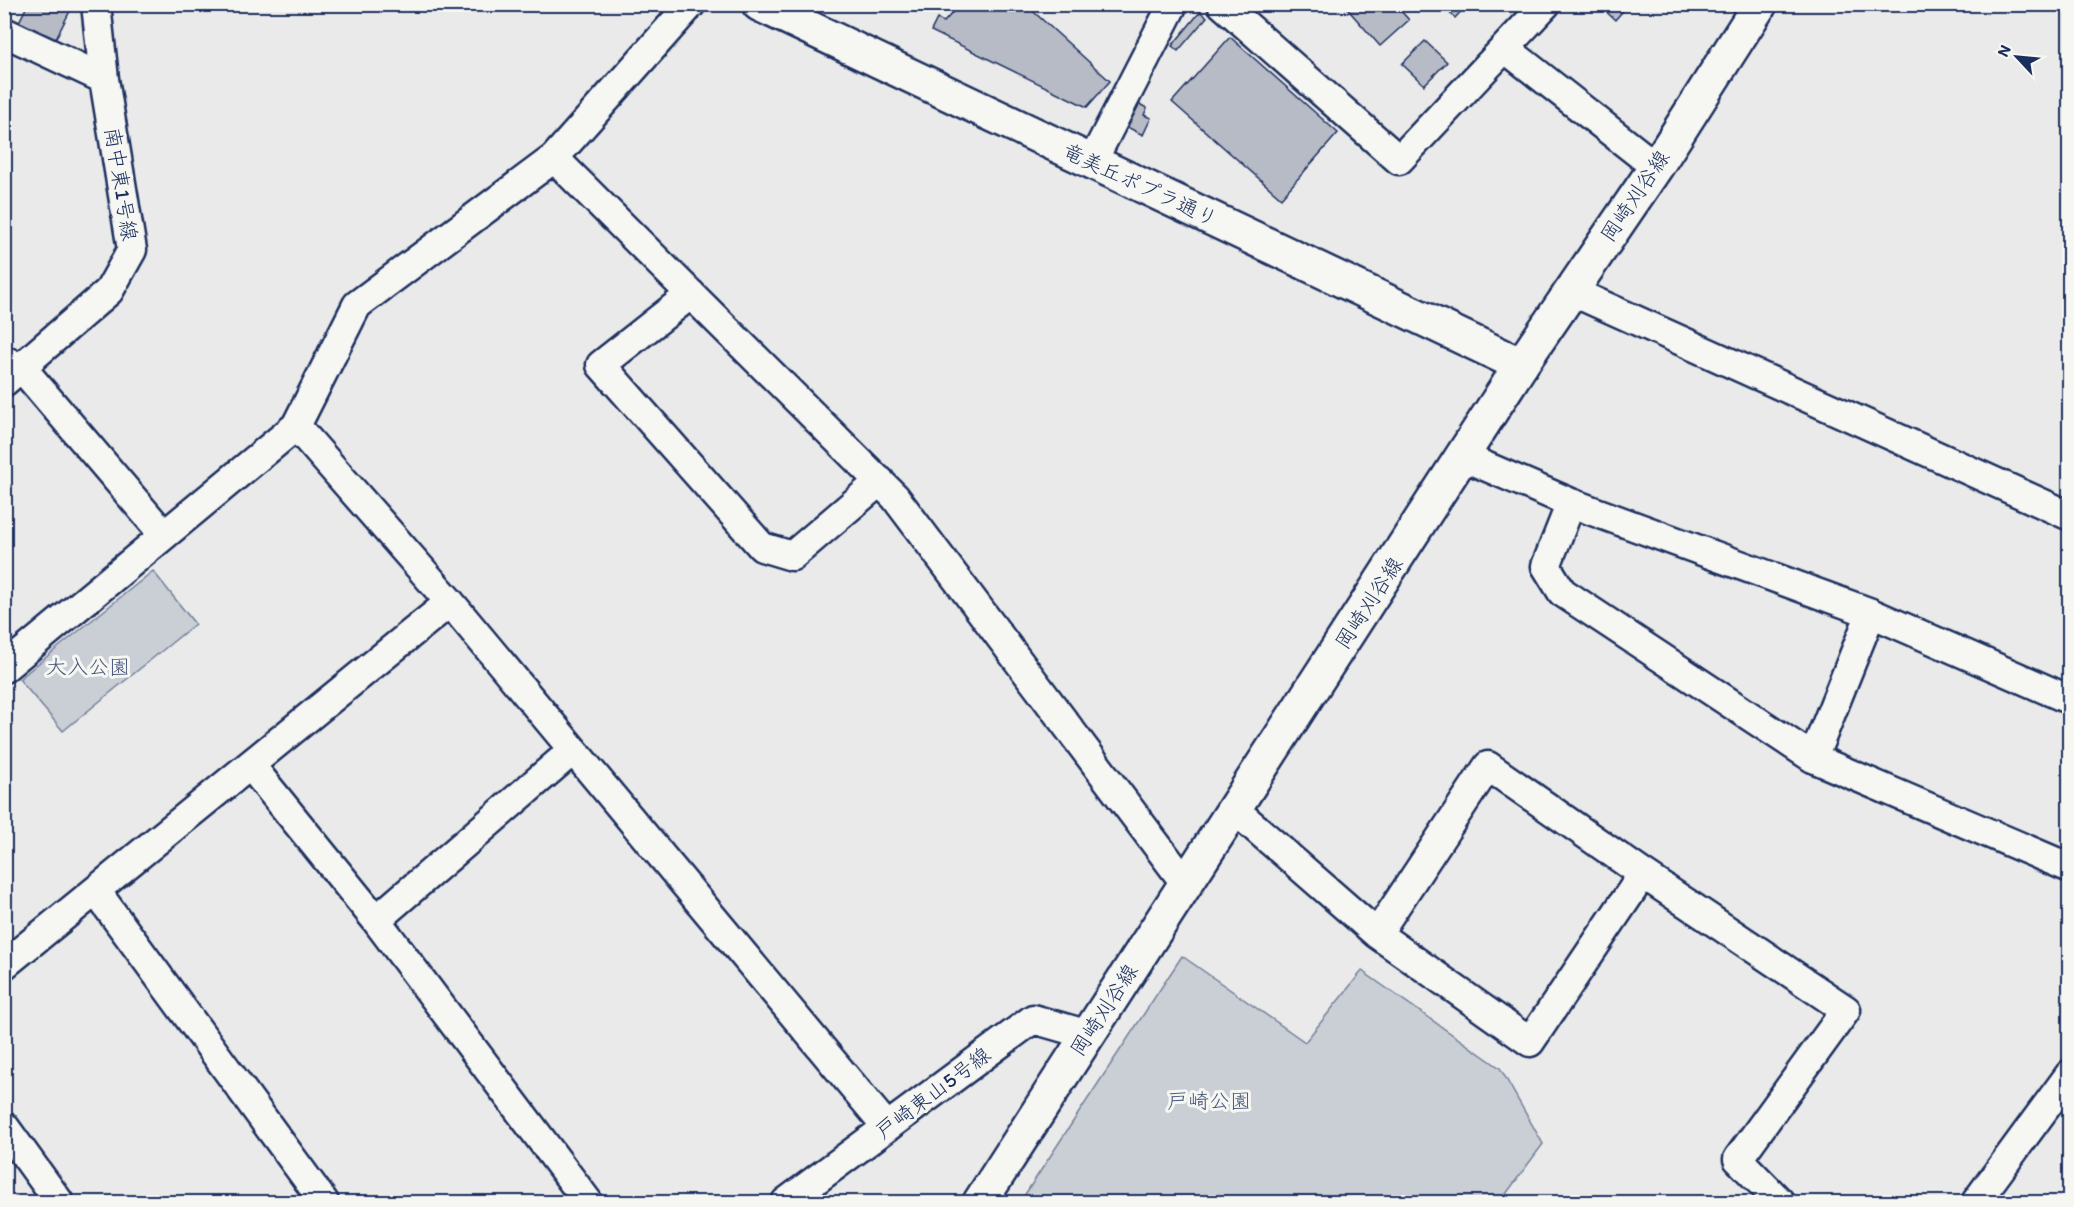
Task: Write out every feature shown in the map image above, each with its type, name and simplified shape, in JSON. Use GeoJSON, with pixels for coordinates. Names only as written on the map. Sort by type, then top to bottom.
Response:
{"type":"FeatureCollection","features":[{"type":"Feature","properties":{"kind":"main road","name":"竜美丘ポプラ通り"},"geometry":{"type":"LineString","coordinates":[[759,4],[1521,365]]}},
{"type":"Feature","properties":{"kind":"main road","name":"岡崎刈谷線"},"geometry":{"type":"LineString","coordinates":[[980,1203],[1464,457],[1521,365],[1656,166],[1760,4]]}},
{"type":"Feature","properties":{"kind":"street","name":"南中東1号線"},"geometry":{"type":"LineString","coordinates":[[10,370],[109,291],[132,250],[104,79],[96,4]]}},
{"type":"Feature","properties":{"kind":"street"},"geometry":{"type":"LineString","coordinates":[[4,668],[296,426],[357,305],[554,158],[691,4]]}},
{"type":"Feature","properties":{"kind":"street"},"geometry":{"type":"LineString","coordinates":[[1092,162],[1173,4]]}},
{"type":"Feature","properties":{"kind":"street"},"geometry":{"type":"LineString","coordinates":[[1222,4],[1400,160],[1546,4]]}},
{"type":"Feature","properties":{"kind":"street"},"geometry":{"type":"LineString","coordinates":[[4,32],[104,79]]}},
{"type":"Feature","properties":{"kind":"street"},"geometry":{"type":"LineString","coordinates":[[1506,49],[1656,166]]}},
{"type":"Feature","properties":{"kind":"street"},"geometry":{"type":"LineString","coordinates":[[554,158],[895,497],[1186,884]]}},
{"type":"Feature","properties":{"kind":"street"},"geometry":{"type":"LineString","coordinates":[[1570,291],[2070,516]]}},
{"type":"Feature","properties":{"kind":"street"},"geometry":{"type":"LineString","coordinates":[[691,294],[601,365],[762,546],[792,556],[880,481]]}},
{"type":"Feature","properties":{"kind":"street"},"geometry":{"type":"LineString","coordinates":[[10,370],[164,535]]}},
{"type":"Feature","properties":{"kind":"street"},"geometry":{"type":"LineString","coordinates":[[296,426],[450,602],[887,1127]]}},
{"type":"Feature","properties":{"kind":"street"},"geometry":{"type":"LineString","coordinates":[[1464,457],[1570,503],[1871,613],[2070,700]]}},
{"type":"Feature","properties":{"kind":"street"},"geometry":{"type":"LineString","coordinates":[[1570,503],[1546,566],[1562,592],[1813,758],[2070,868]]}},
{"type":"Feature","properties":{"kind":"street"},"geometry":{"type":"LineString","coordinates":[[4,965],[450,602]]}},
{"type":"Feature","properties":{"kind":"street"},"geometry":{"type":"LineString","coordinates":[[1813,758],[1871,613]]}},
{"type":"Feature","properties":{"kind":"street"},"geometry":{"type":"LineString","coordinates":[[376,920],[572,751]]}},
{"type":"Feature","properties":{"kind":"street"},"geometry":{"type":"LineString","coordinates":[[251,766],[376,920],[588,1203]]}},
{"type":"Feature","properties":{"kind":"street"},"geometry":{"type":"LineString","coordinates":[[1377,934],[1488,766],[1845,1010],[1738,1159],[1780,1203]]}},
{"type":"Feature","properties":{"kind":"street"},"geometry":{"type":"LineString","coordinates":[[1234,810],[1377,934],[1530,1042],[1643,874]]}},
{"type":"Feature","properties":{"kind":"street"},"geometry":{"type":"LineString","coordinates":[[96,891],[324,1203]]}},
{"type":"Feature","properties":{"kind":"street","name":"戸崎東山5号線"},"geometry":{"type":"LineString","coordinates":[[786,1203],[1033,1019],[1089,1035]]}},
{"type":"Feature","properties":{"kind":"street"},"geometry":{"type":"LineString","coordinates":[[1976,1203],[2070,1074]]}},
{"type":"Feature","properties":{"kind":"street"},"geometry":{"type":"LineString","coordinates":[[4,1126],[59,1203]]}},
{"type":"Feature","properties":{"kind":"green space","name":"大入公園"},"geometry":{"type":"Polygon","coordinates":[[[153,571],[195,624],[63,731],[19,679],[153,571]]]}},
{"type":"Feature","properties":{"kind":"green space","name":"戸崎公園"},"geometry":{"type":"Polygon","coordinates":[[[1182,956],[1305,1042],[1362,971],[1500,1068],[1543,1144],[1500,1202],[1020,1202],[1182,956]]]}},
{"type":"Feature","properties":{"kind":"building"},"geometry":{"type":"Polygon","coordinates":[[[28,4],[67,4],[65,8],[70,11],[55,40],[19,22],[28,4]]]}},
{"type":"Feature","properties":{"kind":"building"},"geometry":{"type":"Polygon","coordinates":[[[960,4],[1025,4],[1110,81],[1087,107],[931,31],[937,19],[944,22],[960,4]]]}},
{"type":"Feature","properties":{"kind":"building"},"geometry":{"type":"Polygon","coordinates":[[[1343,4],[1404,4],[1406,7],[1401,11],[1409,20],[1380,46],[1343,4]]]}},
{"type":"Feature","properties":{"kind":"building"},"geometry":{"type":"Polygon","coordinates":[[[1441,4],[1468,4],[1455,18],[1441,4]]]}},
{"type":"Feature","properties":{"kind":"building"},"geometry":{"type":"Polygon","coordinates":[[[1598,4],[1629,4],[1615,20],[1598,4]]]}},
{"type":"Feature","properties":{"kind":"building"},"geometry":{"type":"Polygon","coordinates":[[[1200,12],[1207,17],[1178,51],[1172,46],[1200,12]]]}},
{"type":"Feature","properties":{"kind":"building"},"geometry":{"type":"Polygon","coordinates":[[[1230,37],[1338,133],[1281,198],[1172,102],[1230,37]]]}},
{"type":"Feature","properties":{"kind":"building"},"geometry":{"type":"Polygon","coordinates":[[[1425,41],[1447,62],[1424,85],[1402,64],[1425,41]]]}},
{"type":"Feature","properties":{"kind":"building"},"geometry":{"type":"Polygon","coordinates":[[[1139,104],[1147,108],[1144,115],[1151,118],[1143,135],[1127,127],[1139,104]]]}}]}
